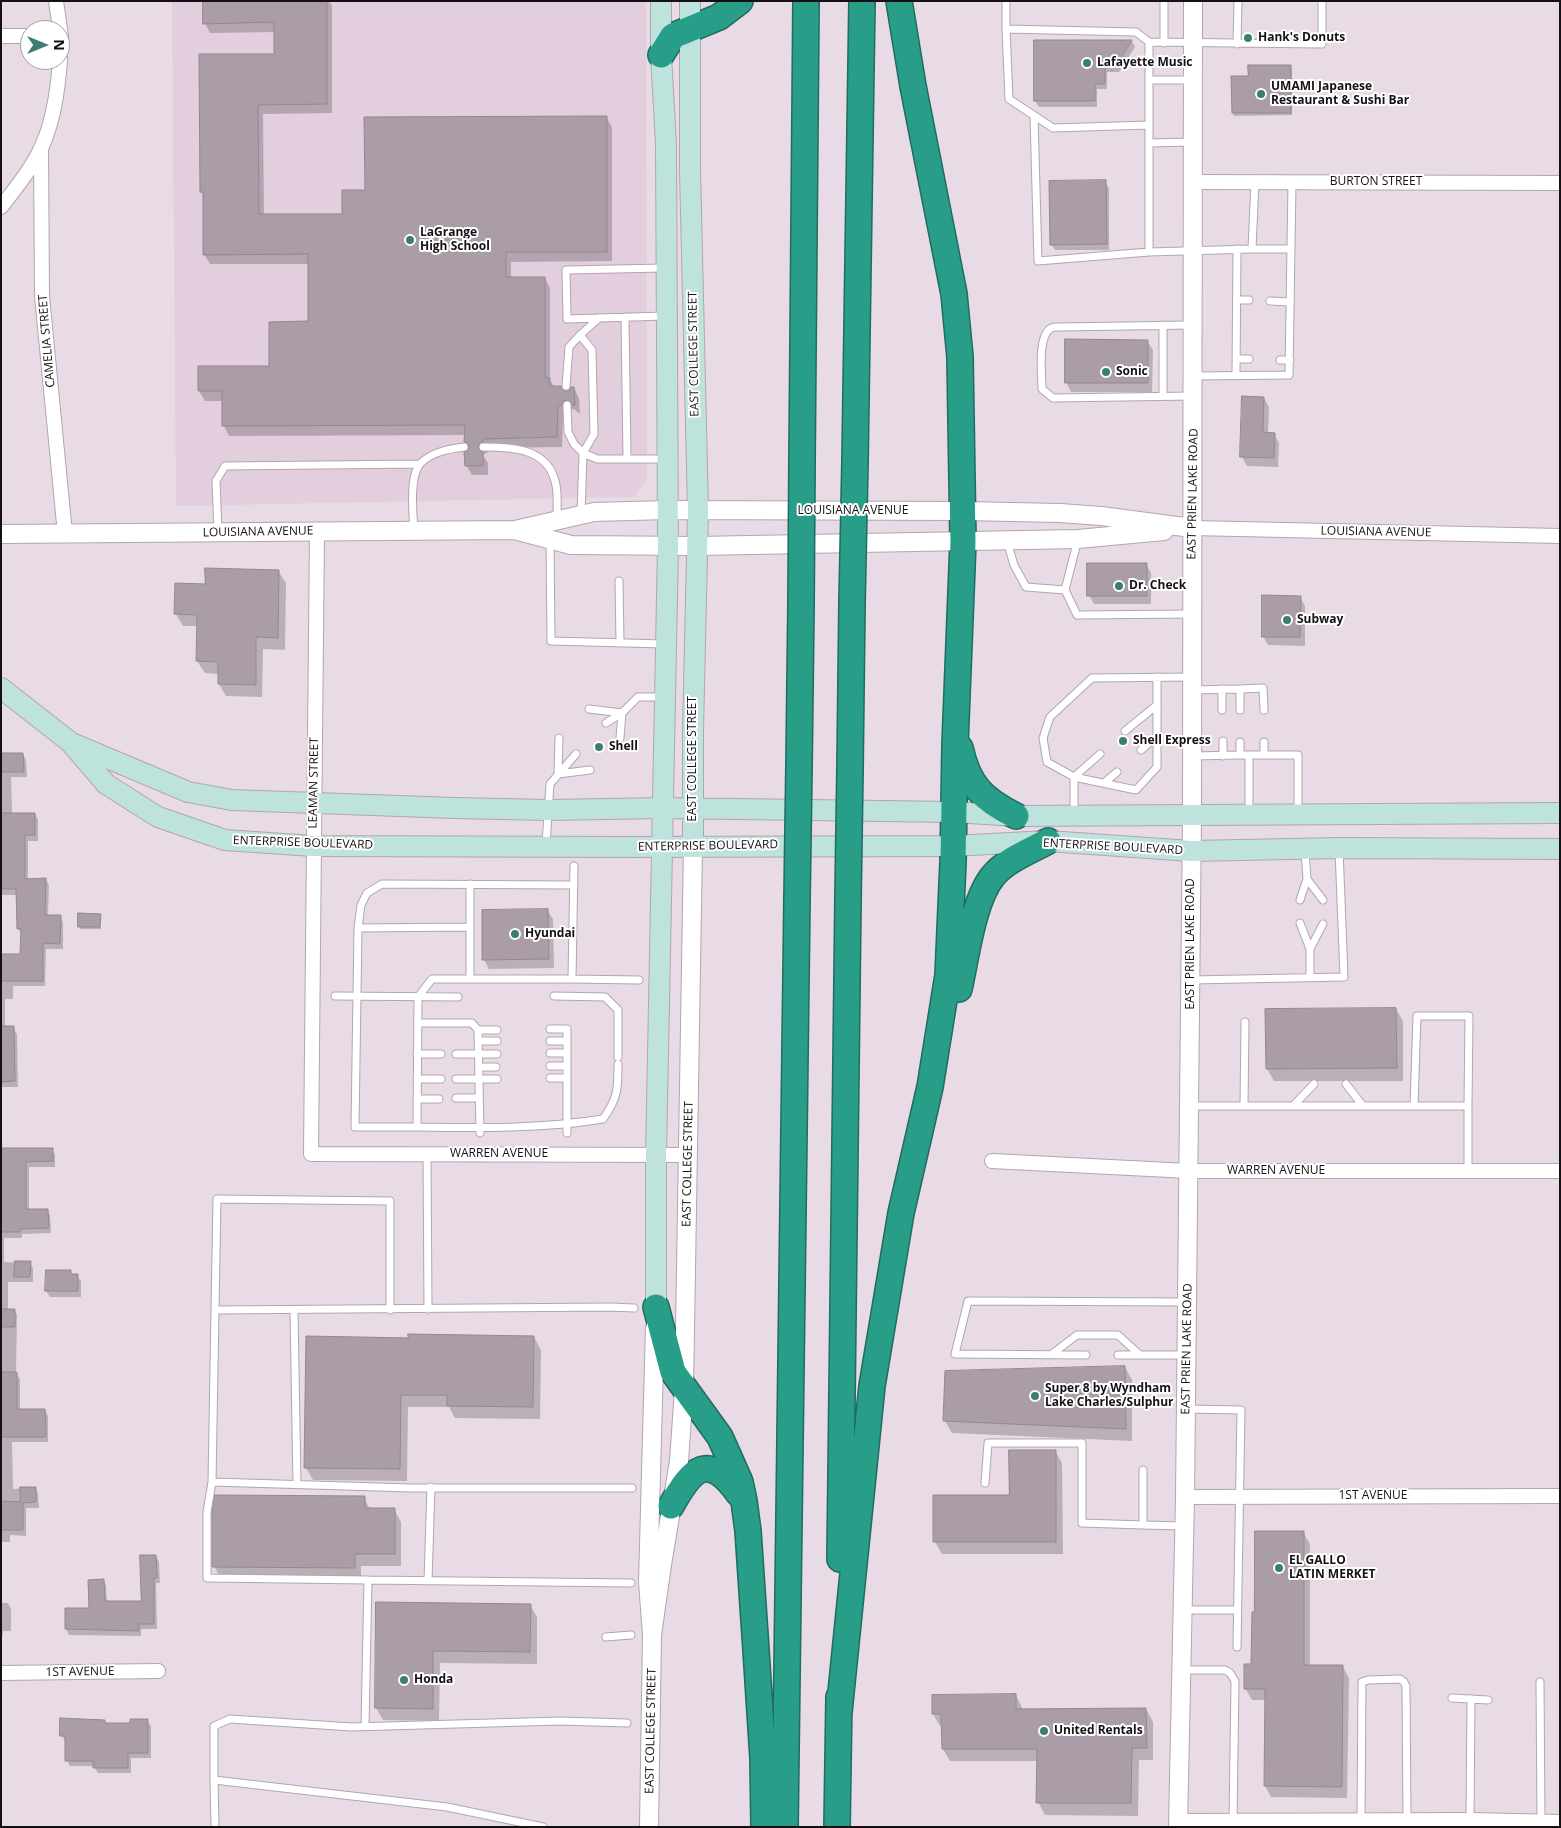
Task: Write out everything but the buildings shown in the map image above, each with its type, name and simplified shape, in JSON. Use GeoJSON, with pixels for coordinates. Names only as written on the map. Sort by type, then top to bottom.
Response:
{"type":"FeatureCollection","features":[{"type":"Feature","properties":{"kind":"highway"},"geometry":{"type":"LineString","coordinates":[[661,55],[673,36],[719,17],[740,1]]}},
{"type":"Feature","properties":{"kind":"highway"},"geometry":{"type":"LineString","coordinates":[[785,1827],[801,604],[806,1]]}},
{"type":"Feature","properties":{"kind":"highway"},"geometry":{"type":"LineString","coordinates":[[837,1827],[852,604],[862,1]]}},
{"type":"Feature","properties":{"kind":"highway"},"geometry":{"type":"LineString","coordinates":[[839,1712],[872,1386],[901,1213],[930,1087],[948,975],[953,846],[962,542],[960,357],[954,294],[899,1]]}},
{"type":"Feature","properties":{"kind":"highway"},"geometry":{"type":"LineString","coordinates":[[956,725],[965,768],[971,780],[996,806],[1016,816]]}},
{"type":"Feature","properties":{"kind":"highway"},"geometry":{"type":"LineString","coordinates":[[930,1087],[952,1022],[975,917],[983,891],[993,876],[1007,864],[1048,842]]}},
{"type":"Feature","properties":{"kind":"highway"},"geometry":{"type":"LineString","coordinates":[[645,1307],[673,1372],[720,1436],[740,1482],[748,1530],[762,1758],[764,1827]]}},
{"type":"Feature","properties":{"kind":"highway"},"geometry":{"type":"LineString","coordinates":[[672,1506],[682,1488],[694,1473],[703,1468],[715,1470],[729,1480],[744,1501]]}},
{"type":"Feature","properties":{"kind":"main road","name":"EAST COLLEGE STREET"},"geometry":{"type":"LineString","coordinates":[[645,1307],[656,1155],[668,546],[666,510],[665,316],[666,144],[661,55],[661,1]]}},
{"type":"Feature","properties":{"kind":"main road","name":"EAST COLLEGE STREET"},"geometry":{"type":"LineString","coordinates":[[690,1],[690,169],[698,511],[693,731],[693,846]]}},
{"type":"Feature","properties":{"kind":"main road"},"geometry":{"type":"LineString","coordinates":[[1,688],[70,742],[188,792],[232,800],[548,810],[693,808],[954,812],[1016,816],[1560,813]]}},
{"type":"Feature","properties":{"kind":"main road","name":"ENTERPRISE BOULEVARD"},"geometry":{"type":"LineString","coordinates":[[70,742],[106,784],[158,817],[225,840],[313,846],[953,846],[1048,842],[1191,851],[1339,848],[1560,849]]}},
{"type":"Feature","properties":{"kind":"main road"},"geometry":{"type":"LineString","coordinates":[[1339,815],[1339,848]]}},
{"type":"Feature","properties":{"kind":"street"},"geometry":{"type":"LineString","coordinates":[[56,1],[59,20]]}},
{"type":"Feature","properties":{"kind":"street","name":"EAST PRIEN LAKE ROAD"},"geometry":{"type":"LineString","coordinates":[[1178,1824],[1186,1497],[1192,815],[1193,1]]}},
{"type":"Feature","properties":{"kind":"street"},"geometry":{"type":"LineString","coordinates":[[1,36],[20,36]]}},
{"type":"Feature","properties":{"kind":"street"},"geometry":{"type":"LineString","coordinates":[[1,207],[16,188],[41,149],[49,130],[59,70]]}},
{"type":"Feature","properties":{"kind":"street","name":"CAMELIA STREET"},"geometry":{"type":"LineString","coordinates":[[41,149],[42,296],[64,534]]}},
{"type":"Feature","properties":{"kind":"street","name":"BURTON STREET"},"geometry":{"type":"LineString","coordinates":[[1192,182],[1560,183]]}},
{"type":"Feature","properties":{"kind":"street","name":"LOUISIANA AVENUE"},"geometry":{"type":"LineString","coordinates":[[1,534],[515,530],[594,512],[666,510],[962,510],[1100,516],[1192,528],[1560,536]]}},
{"type":"Feature","properties":{"kind":"street","name":"LOUISIANA AVENUE"},"geometry":{"type":"LineString","coordinates":[[515,530],[571,545],[697,546],[1007,541],[1078,538],[1192,528]]}},
{"type":"Feature","properties":{"kind":"street","name":"LEAMAN STREET"},"geometry":{"type":"LineString","coordinates":[[311,1154],[317,531]]}},
{"type":"Feature","properties":{"kind":"street","name":"EAST COLLEGE STREET"},"geometry":{"type":"LineString","coordinates":[[652,1634],[679,1461],[684,1389],[693,846]]}},
{"type":"Feature","properties":{"kind":"street","name":"WARREN AVENUE"},"geometry":{"type":"LineString","coordinates":[[311,1154],[688,1155]]}},
{"type":"Feature","properties":{"kind":"street","name":"WARREN AVENUE"},"geometry":{"type":"LineString","coordinates":[[992,1161],[1188,1170],[1560,1171]]}},
{"type":"Feature","properties":{"kind":"street","name":"EAST COLLEGE STREET"},"geometry":{"type":"LineString","coordinates":[[645,1307],[648,1582],[652,1634],[650,1827]]}},
{"type":"Feature","properties":{"kind":"street","name":"1ST AVENUE"},"geometry":{"type":"LineString","coordinates":[[1186,1497],[1560,1496]]}},
{"type":"Feature","properties":{"kind":"street","name":"1ST AVENUE"},"geometry":{"type":"LineString","coordinates":[[1,1673],[158,1671]]}},
{"type":"Feature","properties":{"kind":"street"},"geometry":{"type":"LineString","coordinates":[[1178,1824],[1234,1821],[1407,1820],[1560,1822]]}},
{"type":"Feature","properties":{"kind":"lane"},"geometry":{"type":"LineString","coordinates":[[1006,1],[1009,99],[1053,128],[1148,125]]}},
{"type":"Feature","properties":{"kind":"lane"},"geometry":{"type":"LineString","coordinates":[[1164,1],[1164,43]]}},
{"type":"Feature","properties":{"kind":"lane"},"geometry":{"type":"LineString","coordinates":[[1236,44],[1238,1]]}},
{"type":"Feature","properties":{"kind":"lane"},"geometry":{"type":"LineString","coordinates":[[1006,29],[1136,32],[1149,42],[1164,43],[1322,44],[1322,1]]}},
{"type":"Feature","properties":{"kind":"lane"},"geometry":{"type":"LineString","coordinates":[[1148,252],[1149,42]]}},
{"type":"Feature","properties":{"kind":"lane"},"geometry":{"type":"LineString","coordinates":[[1149,80],[1193,80]]}},
{"type":"Feature","properties":{"kind":"lane"},"geometry":{"type":"LineString","coordinates":[[1034,116],[1038,260],[1237,248],[1290,249]]}},
{"type":"Feature","properties":{"kind":"lane"},"geometry":{"type":"LineString","coordinates":[[1149,143],[1192,142]]}},
{"type":"Feature","properties":{"kind":"lane"},"geometry":{"type":"LineString","coordinates":[[1252,249],[1255,182]]}},
{"type":"Feature","properties":{"kind":"lane"},"geometry":{"type":"LineString","coordinates":[[1193,376],[1289,375],[1292,182]]}},
{"type":"Feature","properties":{"kind":"lane"},"geometry":{"type":"LineString","coordinates":[[1236,375],[1237,248]]}},
{"type":"Feature","properties":{"kind":"lane"},"geometry":{"type":"LineString","coordinates":[[665,268],[566,270],[567,319],[665,316]]}},
{"type":"Feature","properties":{"kind":"lane"},"geometry":{"type":"LineString","coordinates":[[1237,300],[1250,300]]}},
{"type":"Feature","properties":{"kind":"lane"},"geometry":{"type":"LineString","coordinates":[[1270,301],[1290,302]]}},
{"type":"Feature","properties":{"kind":"lane"},"geometry":{"type":"LineString","coordinates":[[625,317],[626,458]]}},
{"type":"Feature","properties":{"kind":"lane"},"geometry":{"type":"LineString","coordinates":[[566,386],[569,347],[600,318]]}},
{"type":"Feature","properties":{"kind":"lane"},"geometry":{"type":"LineString","coordinates":[[1163,325],[1163,396]]}},
{"type":"Feature","properties":{"kind":"lane"},"geometry":{"type":"LineString","coordinates":[[1193,325],[1051,328],[1044,337],[1042,348],[1042,389],[1053,398],[1194,396]]}},
{"type":"Feature","properties":{"kind":"lane"},"geometry":{"type":"LineString","coordinates":[[580,335],[592,350],[594,434],[584,452],[581,515]]}},
{"type":"Feature","properties":{"kind":"lane"},"geometry":{"type":"LineString","coordinates":[[1236,359],[1250,359]]}},
{"type":"Feature","properties":{"kind":"lane"},"geometry":{"type":"LineString","coordinates":[[1280,360],[1290,360]]}},
{"type":"Feature","properties":{"kind":"lane"},"geometry":{"type":"LineString","coordinates":[[567,405],[568,432],[574,444],[584,452],[597,458],[666,458]]}},
{"type":"Feature","properties":{"kind":"lane"},"geometry":{"type":"LineString","coordinates":[[218,532],[216,480],[225,466],[420,464],[433,455],[464,447]]}},
{"type":"Feature","properties":{"kind":"lane"},"geometry":{"type":"LineString","coordinates":[[483,447],[508,447],[529,452],[547,463],[556,484],[557,520]]}},
{"type":"Feature","properties":{"kind":"lane"},"geometry":{"type":"LineString","coordinates":[[414,531],[412,498],[414,480],[420,464]]}},
{"type":"Feature","properties":{"kind":"lane"},"geometry":{"type":"LineString","coordinates":[[1078,538],[1065,590],[1077,614],[1192,614]]}},
{"type":"Feature","properties":{"kind":"lane"},"geometry":{"type":"LineString","coordinates":[[550,539],[552,641],[666,644]]}},
{"type":"Feature","properties":{"kind":"lane"},"geometry":{"type":"LineString","coordinates":[[1007,541],[1014,565],[1026,587],[1065,590]]}},
{"type":"Feature","properties":{"kind":"lane"},"geometry":{"type":"LineString","coordinates":[[618,581],[620,643]]}},
{"type":"Feature","properties":{"kind":"lane"},"geometry":{"type":"LineString","coordinates":[[1156,677],[1157,767],[1136,790],[1074,777],[1047,762],[1043,738],[1050,717],[1092,678],[1156,677],[1222,689],[1263,688],[1264,710]]}},
{"type":"Feature","properties":{"kind":"lane"},"geometry":{"type":"LineString","coordinates":[[1222,689],[1222,710]]}},
{"type":"Feature","properties":{"kind":"lane"},"geometry":{"type":"LineString","coordinates":[[1240,689],[1240,710]]}},
{"type":"Feature","properties":{"kind":"lane"},"geometry":{"type":"LineString","coordinates":[[606,723],[622,714],[638,698],[665,697]]}},
{"type":"Feature","properties":{"kind":"lane"},"geometry":{"type":"LineString","coordinates":[[1125,731],[1157,705]]}},
{"type":"Feature","properties":{"kind":"lane"},"geometry":{"type":"LineString","coordinates":[[589,709],[622,714]]}},
{"type":"Feature","properties":{"kind":"lane"},"geometry":{"type":"LineString","coordinates":[[620,738],[622,714]]}},
{"type":"Feature","properties":{"kind":"lane"},"geometry":{"type":"LineString","coordinates":[[1141,750],[1157,736]]}},
{"type":"Feature","properties":{"kind":"lane"},"geometry":{"type":"LineString","coordinates":[[558,774],[560,738]]}},
{"type":"Feature","properties":{"kind":"lane"},"geometry":{"type":"LineString","coordinates":[[1223,741],[1223,756]]}},
{"type":"Feature","properties":{"kind":"lane"},"geometry":{"type":"LineString","coordinates":[[1240,742],[1240,756]]}},
{"type":"Feature","properties":{"kind":"lane"},"geometry":{"type":"LineString","coordinates":[[1264,742],[1264,755]]}},
{"type":"Feature","properties":{"kind":"lane"},"geometry":{"type":"LineString","coordinates":[[546,847],[550,784],[576,754]]}},
{"type":"Feature","properties":{"kind":"lane"},"geometry":{"type":"LineString","coordinates":[[1074,816],[1074,777],[1100,754]]}},
{"type":"Feature","properties":{"kind":"lane"},"geometry":{"type":"LineString","coordinates":[[1192,756],[1298,755],[1298,815]]}},
{"type":"Feature","properties":{"kind":"lane"},"geometry":{"type":"LineString","coordinates":[[1249,756],[1249,815]]}},
{"type":"Feature","properties":{"kind":"lane"},"geometry":{"type":"LineString","coordinates":[[558,774],[590,770]]}},
{"type":"Feature","properties":{"kind":"lane"},"geometry":{"type":"LineString","coordinates":[[1104,783],[1117,772]]}},
{"type":"Feature","properties":{"kind":"lane"},"geometry":{"type":"LineString","coordinates":[[1190,980],[1344,977],[1339,848]]}},
{"type":"Feature","properties":{"kind":"lane"},"geometry":{"type":"LineString","coordinates":[[1300,900],[1307,879],[1305,849]]}},
{"type":"Feature","properties":{"kind":"lane"},"geometry":{"type":"LineString","coordinates":[[572,979],[574,866]]}},
{"type":"Feature","properties":{"kind":"lane"},"geometry":{"type":"LineString","coordinates":[[1307,879],[1323,900]]}},
{"type":"Feature","properties":{"kind":"lane"},"geometry":{"type":"LineString","coordinates":[[554,996],[605,998],[618,1010],[618,1085],[613,1105],[603,1119],[567,1125],[480,1131],[416,1127],[355,1127],[358,928],[360,905],[367,893],[382,884],[574,885]]}},
{"type":"Feature","properties":{"kind":"lane"},"geometry":{"type":"LineString","coordinates":[[470,884],[470,979]]}},
{"type":"Feature","properties":{"kind":"lane"},"geometry":{"type":"LineString","coordinates":[[1300,924],[1310,949],[1310,978]]}},
{"type":"Feature","properties":{"kind":"lane"},"geometry":{"type":"LineString","coordinates":[[1310,949],[1323,924]]}},
{"type":"Feature","properties":{"kind":"lane"},"geometry":{"type":"LineString","coordinates":[[358,928],[470,927]]}},
{"type":"Feature","properties":{"kind":"lane"},"geometry":{"type":"LineString","coordinates":[[416,1127],[418,996],[432,979],[639,980]]}},
{"type":"Feature","properties":{"kind":"lane"},"geometry":{"type":"LineString","coordinates":[[335,996],[458,996]]}},
{"type":"Feature","properties":{"kind":"lane"},"geometry":{"type":"LineString","coordinates":[[1414,1106],[1417,1016],[1469,1016],[1468,1171]]}},
{"type":"Feature","properties":{"kind":"lane"},"geometry":{"type":"LineString","coordinates":[[1244,1106],[1245,1022]]}},
{"type":"Feature","properties":{"kind":"lane"},"geometry":{"type":"LineString","coordinates":[[418,1023],[472,1023],[478,1030],[480,1131]]}},
{"type":"Feature","properties":{"kind":"lane"},"geometry":{"type":"LineString","coordinates":[[550,1029],[567,1029],[567,1133]]}},
{"type":"Feature","properties":{"kind":"lane"},"geometry":{"type":"LineString","coordinates":[[478,1030],[497,1030]]}},
{"type":"Feature","properties":{"kind":"lane"},"geometry":{"type":"LineString","coordinates":[[478,1041],[497,1041]]}},
{"type":"Feature","properties":{"kind":"lane"},"geometry":{"type":"LineString","coordinates":[[550,1041],[567,1041]]}},
{"type":"Feature","properties":{"kind":"lane"},"geometry":{"type":"LineString","coordinates":[[550,1053],[567,1053]]}},
{"type":"Feature","properties":{"kind":"lane"},"geometry":{"type":"LineString","coordinates":[[417,1054],[441,1054]]}},
{"type":"Feature","properties":{"kind":"lane"},"geometry":{"type":"LineString","coordinates":[[456,1054],[497,1054]]}},
{"type":"Feature","properties":{"kind":"lane"},"geometry":{"type":"LineString","coordinates":[[479,1066],[496,1067]]}},
{"type":"Feature","properties":{"kind":"lane"},"geometry":{"type":"LineString","coordinates":[[550,1066],[567,1066]]}},
{"type":"Feature","properties":{"kind":"lane"},"geometry":{"type":"LineString","coordinates":[[417,1079],[441,1078]]}},
{"type":"Feature","properties":{"kind":"lane"},"geometry":{"type":"LineString","coordinates":[[456,1078],[497,1078]]}},
{"type":"Feature","properties":{"kind":"lane"},"geometry":{"type":"LineString","coordinates":[[550,1078],[567,1078]]}},
{"type":"Feature","properties":{"kind":"lane"},"geometry":{"type":"LineString","coordinates":[[1292,1106],[1314,1084]]}},
{"type":"Feature","properties":{"kind":"lane"},"geometry":{"type":"LineString","coordinates":[[1346,1084],[1363,1106]]}},
{"type":"Feature","properties":{"kind":"lane"},"geometry":{"type":"LineString","coordinates":[[456,1098],[480,1098]]}},
{"type":"Feature","properties":{"kind":"lane"},"geometry":{"type":"LineString","coordinates":[[417,1099],[439,1099]]}},
{"type":"Feature","properties":{"kind":"lane"},"geometry":{"type":"LineString","coordinates":[[1189,1106],[1468,1106]]}},
{"type":"Feature","properties":{"kind":"lane"},"geometry":{"type":"LineString","coordinates":[[427,1154],[428,1309]]}},
{"type":"Feature","properties":{"kind":"lane"},"geometry":{"type":"LineString","coordinates":[[390,1310],[390,1201],[217,1199],[212,1482],[207,1512],[207,1578],[631,1583]]}},
{"type":"Feature","properties":{"kind":"lane"},"geometry":{"type":"LineString","coordinates":[[1086,1355],[954,1354],[968,1301],[1187,1302]]}},
{"type":"Feature","properties":{"kind":"lane"},"geometry":{"type":"LineString","coordinates":[[215,1310],[294,1311],[645,1307]]}},
{"type":"Feature","properties":{"kind":"lane"},"geometry":{"type":"LineString","coordinates":[[294,1311],[297,1484]]}},
{"type":"Feature","properties":{"kind":"lane"},"geometry":{"type":"LineString","coordinates":[[1052,1354],[1077,1335],[1118,1335],[1140,1355]]}},
{"type":"Feature","properties":{"kind":"lane"},"geometry":{"type":"LineString","coordinates":[[1118,1355],[1187,1355]]}},
{"type":"Feature","properties":{"kind":"lane"},"geometry":{"type":"LineString","coordinates":[[1186,1409],[1241,1410],[1236,1647]]}},
{"type":"Feature","properties":{"kind":"lane"},"geometry":{"type":"LineString","coordinates":[[985,1483],[988,1443],[1082,1442],[1082,1523],[1184,1526]]}},
{"type":"Feature","properties":{"kind":"lane"},"geometry":{"type":"LineString","coordinates":[[1143,1470],[1143,1524]]}},
{"type":"Feature","properties":{"kind":"lane"},"geometry":{"type":"LineString","coordinates":[[212,1482],[431,1487],[632,1488]]}},
{"type":"Feature","properties":{"kind":"lane"},"geometry":{"type":"LineString","coordinates":[[428,1581],[431,1487]]}},
{"type":"Feature","properties":{"kind":"lane"},"geometry":{"type":"LineString","coordinates":[[365,1726],[368,1580]]}},
{"type":"Feature","properties":{"kind":"lane"},"geometry":{"type":"LineString","coordinates":[[1183,1610],[1236,1610]]}},
{"type":"Feature","properties":{"kind":"lane"},"geometry":{"type":"LineString","coordinates":[[606,1637],[632,1635]]}},
{"type":"Feature","properties":{"kind":"lane"},"geometry":{"type":"LineString","coordinates":[[1181,1670],[1225,1670],[1234,1676],[1234,1821]]}},
{"type":"Feature","properties":{"kind":"lane"},"geometry":{"type":"LineString","coordinates":[[1361,1821],[1362,1682],[1392,1679],[1400,1679],[1406,1686],[1407,1820]]}},
{"type":"Feature","properties":{"kind":"lane"},"geometry":{"type":"LineString","coordinates":[[1540,1682],[1541,1822]]}},
{"type":"Feature","properties":{"kind":"lane"},"geometry":{"type":"LineString","coordinates":[[1452,1698],[1488,1700]]}},
{"type":"Feature","properties":{"kind":"lane"},"geometry":{"type":"LineString","coordinates":[[1463,1822],[1471,1698]]}},
{"type":"Feature","properties":{"kind":"lane"},"geometry":{"type":"LineString","coordinates":[[215,1827],[214,1726],[230,1719],[365,1726],[560,1721],[627,1723]]}},
{"type":"Feature","properties":{"kind":"lane"},"geometry":{"type":"LineString","coordinates":[[214,1780],[448,1807],[543,1827]]}},
{"type":"Feature","properties":{"kind":"shaded area","name":"LaGrange High School"},"geometry":{"type":"Polygon","coordinates":[[[172,1],[646,1],[647,480],[634,497],[176,506],[172,1]]]}},
{"type":"Feature","properties":{"kind":"place","name":"Hank's Donuts"},"geometry":{"type":"Point","coordinates":[1248,38]}},
{"type":"Feature","properties":{"kind":"place","name":"Lafayette Music"},"geometry":{"type":"Point","coordinates":[1087,63]}},
{"type":"Feature","properties":{"kind":"place","name":"UMAMI Japanese Restaurant & Sushi Bar"},"geometry":{"type":"Point","coordinates":[1261,94]}},
{"type":"Feature","properties":{"kind":"place","name":"LaGrange High School"},"geometry":{"type":"Point","coordinates":[410,240]}},
{"type":"Feature","properties":{"kind":"place","name":"Sonic"},"geometry":{"type":"Point","coordinates":[1106,372]}},
{"type":"Feature","properties":{"kind":"place","name":"Dr. Check"},"geometry":{"type":"Point","coordinates":[1119,586]}},
{"type":"Feature","properties":{"kind":"place","name":"Subway"},"geometry":{"type":"Point","coordinates":[1287,620]}},
{"type":"Feature","properties":{"kind":"place","name":"Shell Express"},"geometry":{"type":"Point","coordinates":[1123,741]}},
{"type":"Feature","properties":{"kind":"place","name":"Shell"},"geometry":{"type":"Point","coordinates":[599,747]}},
{"type":"Feature","properties":{"kind":"place","name":"Hyundai"},"geometry":{"type":"Point","coordinates":[515,934]}},
{"type":"Feature","properties":{"kind":"place","name":"Super 8 by Wyndham Lake Charles/Sulphur"},"geometry":{"type":"Point","coordinates":[1035,1396]}},
{"type":"Feature","properties":{"kind":"place","name":"EL GALLO LATIN MERKET"},"geometry":{"type":"Point","coordinates":[1279,1568]}},
{"type":"Feature","properties":{"kind":"place","name":"Honda"},"geometry":{"type":"Point","coordinates":[404,1680]}},
{"type":"Feature","properties":{"kind":"place","name":"United Rentals"},"geometry":{"type":"Point","coordinates":[1044,1731]}}]}
